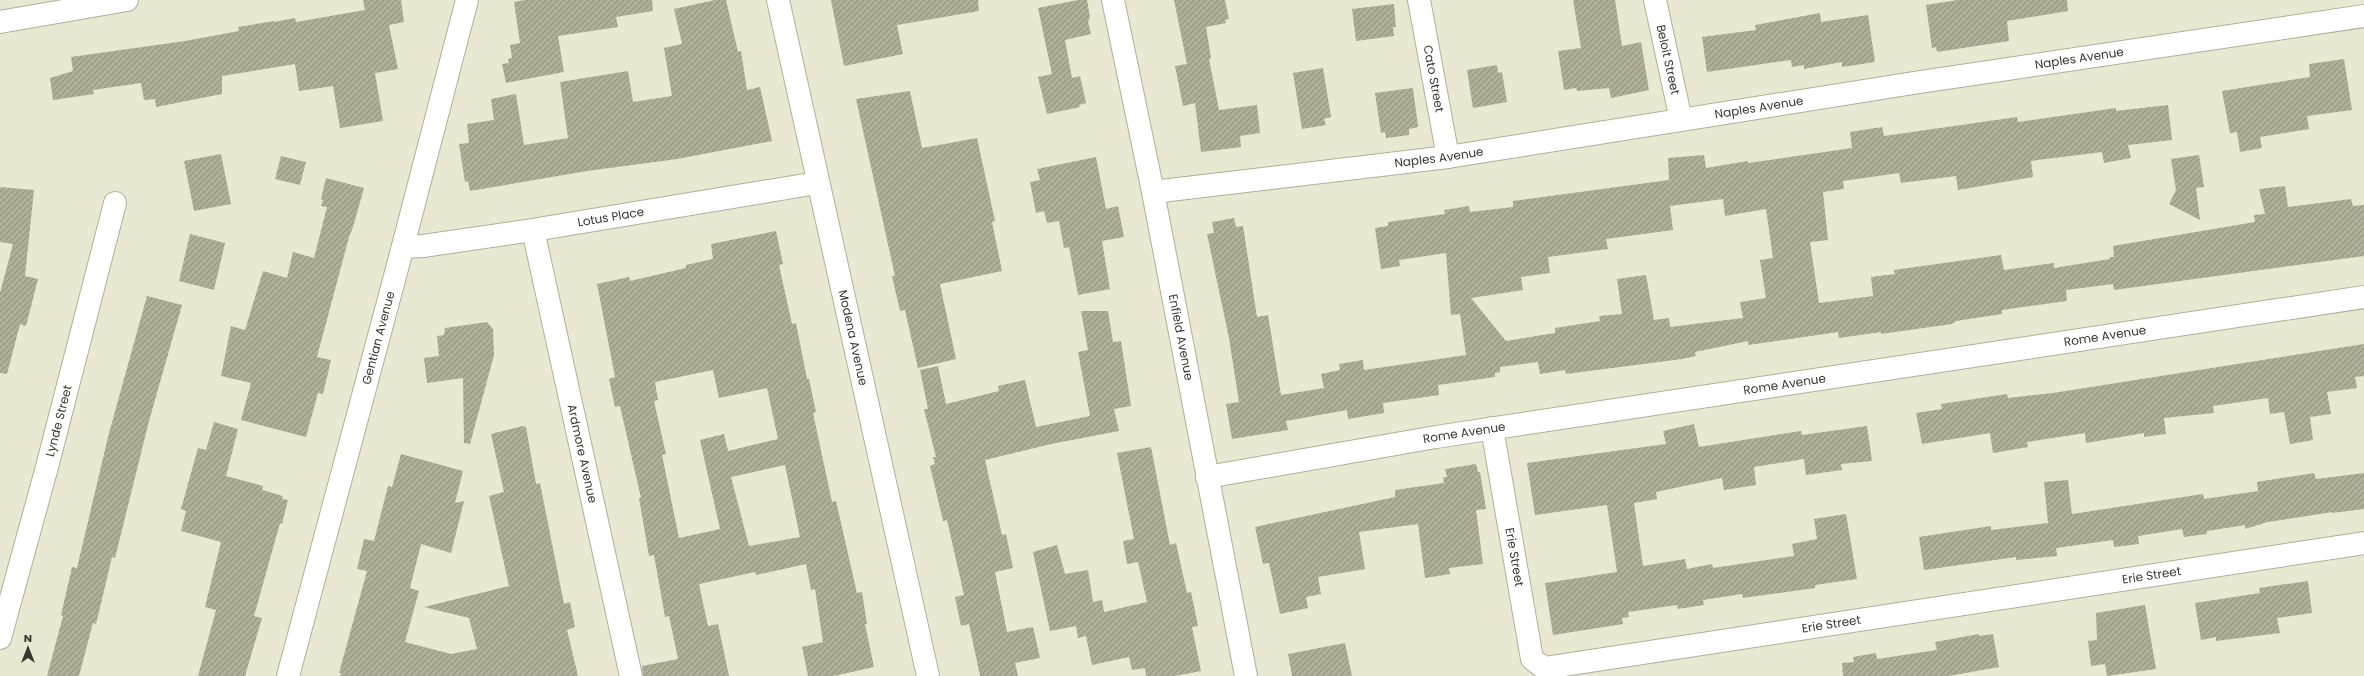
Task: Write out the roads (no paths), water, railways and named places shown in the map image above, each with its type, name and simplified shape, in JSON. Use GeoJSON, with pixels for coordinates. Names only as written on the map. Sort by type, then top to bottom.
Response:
{"type":"FeatureCollection","features":[{"type":"Feature","properties":{"kind":"street"},"geometry":{"type":"LineString","coordinates":[[0,22],[127,0]]}},
{"type":"Feature","properties":{"kind":"street","name":"Gentian Avenue"},"geometry":{"type":"LineString","coordinates":[[288,676],[403,247],[467,0]]}},
{"type":"Feature","properties":{"kind":"street","name":"Modena Avenue"},"geometry":{"type":"LineString","coordinates":[[778,0],[817,183],[928,676]]}},
{"type":"Feature","properties":{"kind":"street","name":"Enfield Avenue"},"geometry":{"type":"LineString","coordinates":[[1113,0],[1153,192],[1246,676]]}},
{"type":"Feature","properties":{"kind":"street","name":"Cato Street"},"geometry":{"type":"LineString","coordinates":[[1419,0],[1448,157]]}},
{"type":"Feature","properties":{"kind":"street","name":"Beloit Street"},"geometry":{"type":"LineString","coordinates":[[1655,0],[1681,120]]}},
{"type":"Feature","properties":{"kind":"street","name":"Naples Avenue"},"geometry":{"type":"LineString","coordinates":[[1153,192],[1448,157],[2364,16]]}},
{"type":"Feature","properties":{"kind":"street","name":"Lotus Place"},"geometry":{"type":"LineString","coordinates":[[403,247],[423,246],[533,230],[817,183]]}},
{"type":"Feature","properties":{"kind":"street","name":"Lynde Street"},"geometry":{"type":"LineString","coordinates":[[0,638],[48,467],[115,202]]}},
{"type":"Feature","properties":{"kind":"street","name":"Ardmore Avenue"},"geometry":{"type":"LineString","coordinates":[[533,230],[631,676]]}},
{"type":"Feature","properties":{"kind":"street","name":"Rome Avenue"},"geometry":{"type":"LineString","coordinates":[[1207,478],[1492,428],[2364,297]]}},
{"type":"Feature","properties":{"kind":"street","name":"Erie Street"},"geometry":{"type":"LineString","coordinates":[[1492,428],[1532,659],[1544,668],[2364,543]]}}]}
